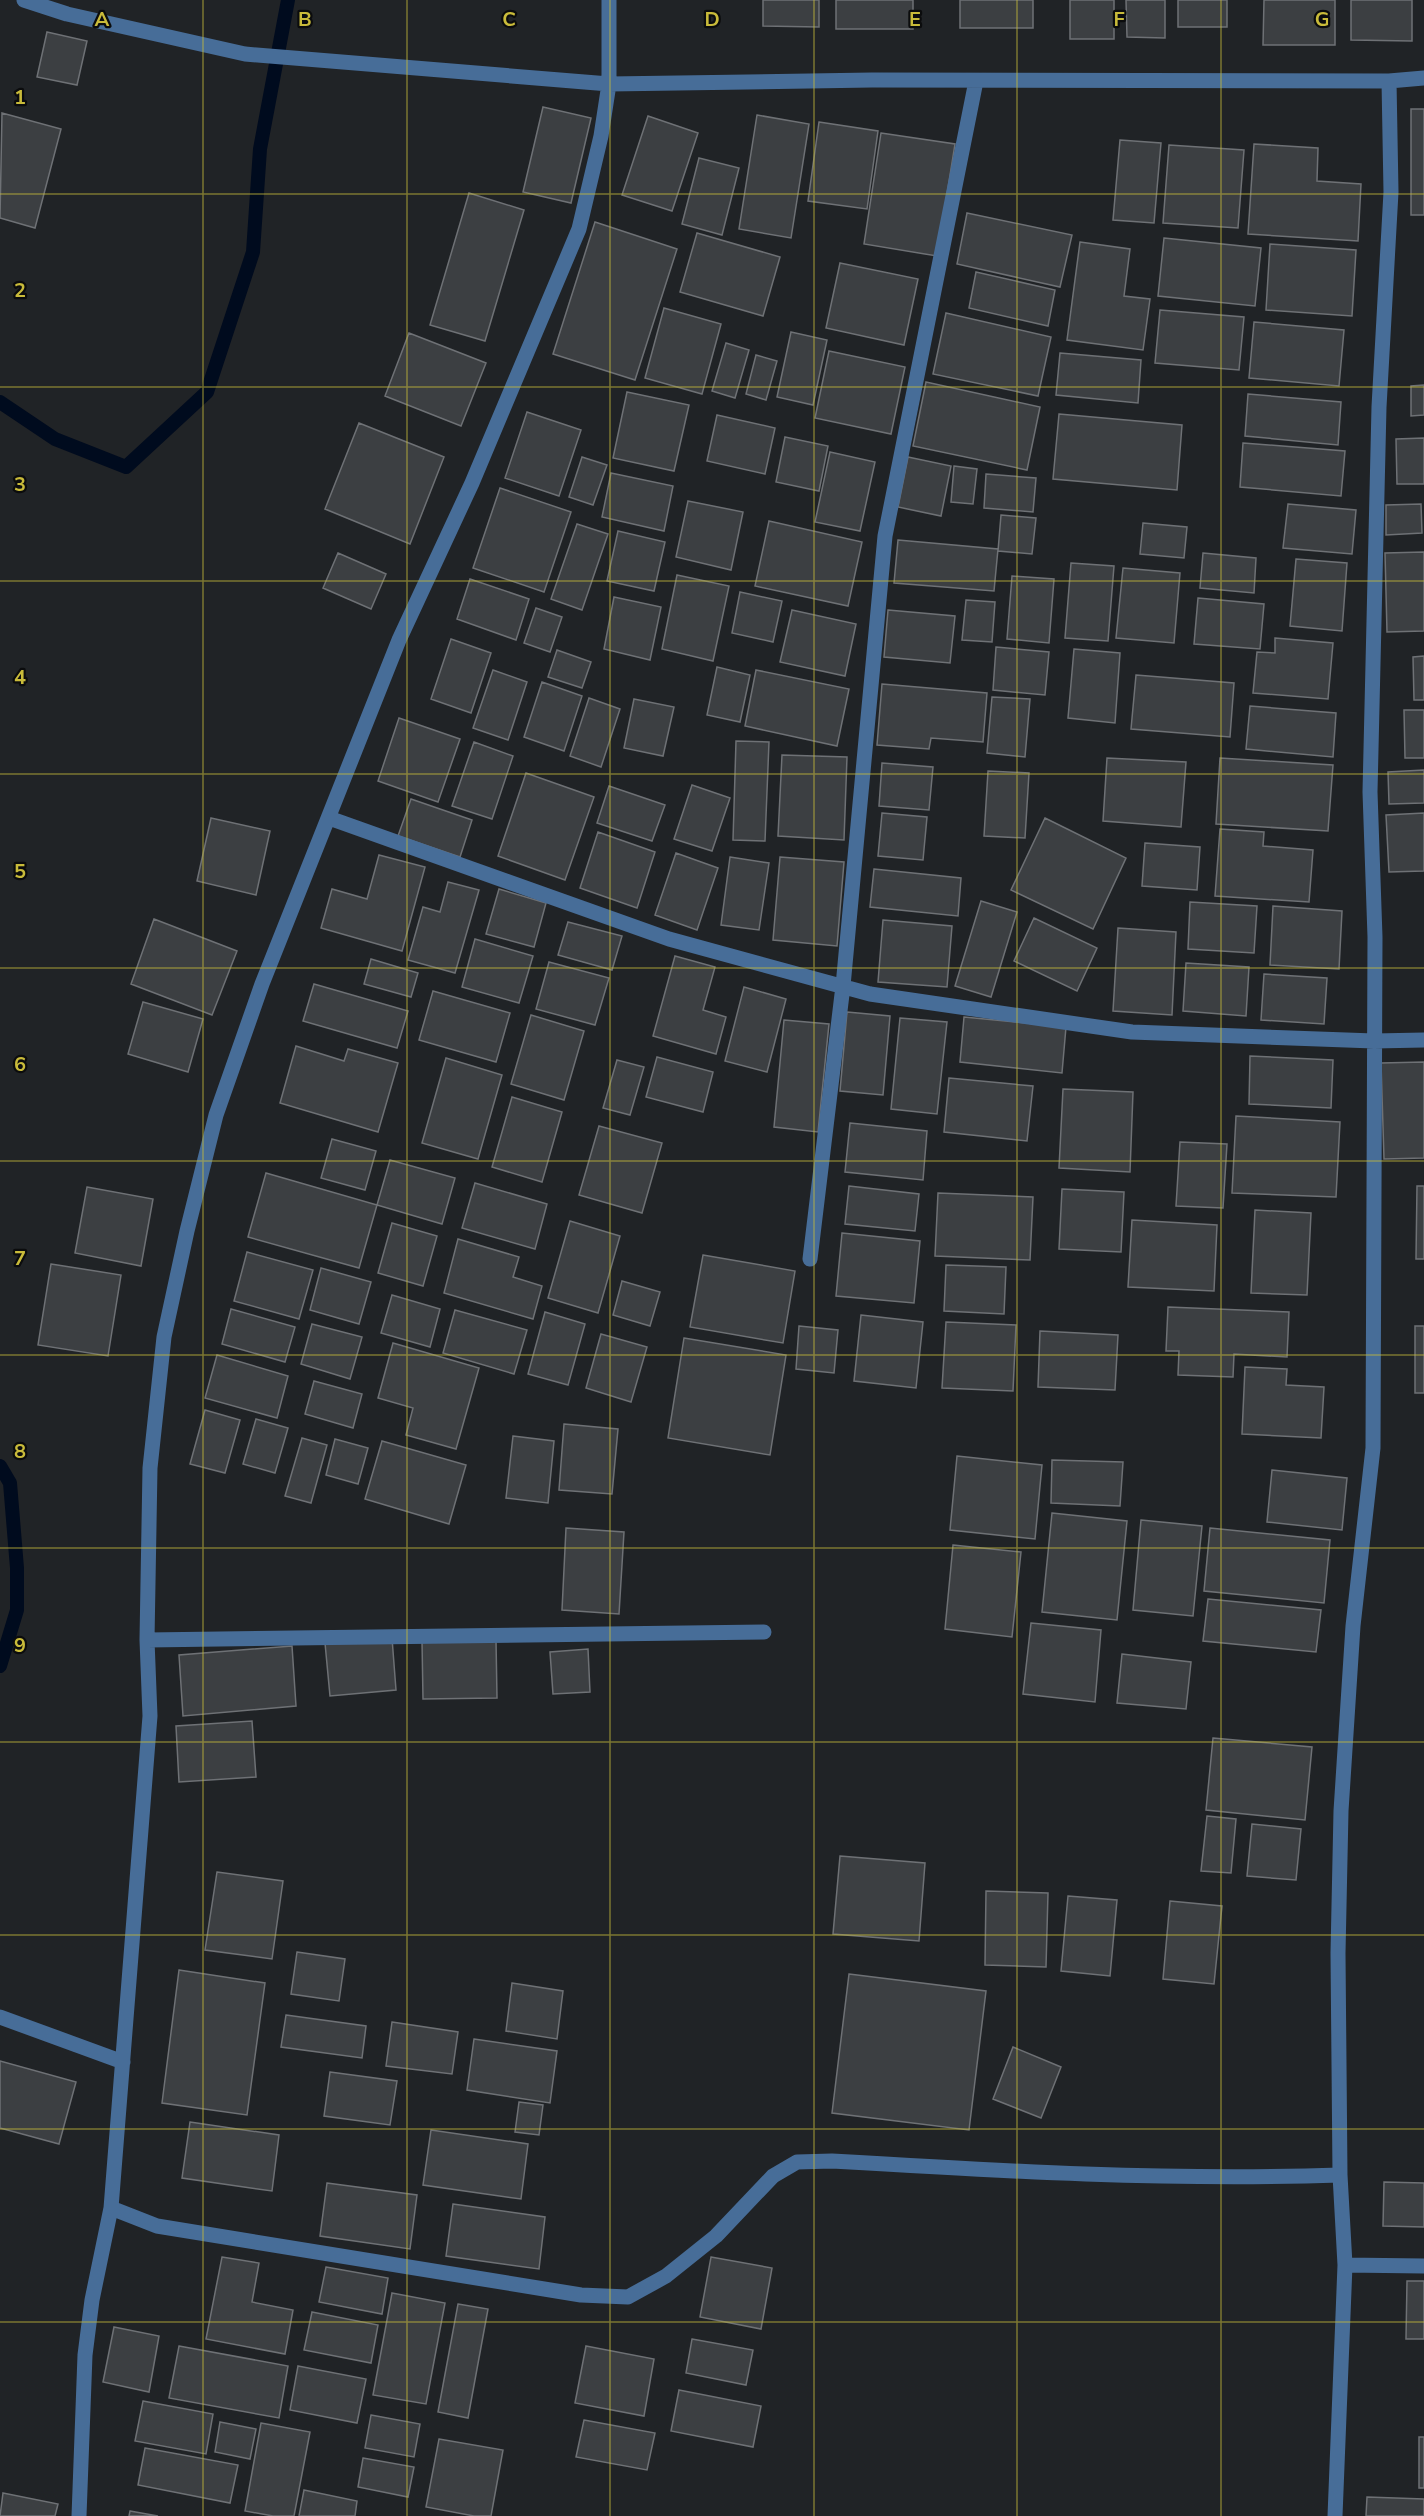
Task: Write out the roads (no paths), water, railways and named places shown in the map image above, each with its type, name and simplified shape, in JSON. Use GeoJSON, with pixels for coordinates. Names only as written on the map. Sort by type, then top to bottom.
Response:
{"type":"FeatureCollection","features":[{"type":"Feature","properties":{"kind":"street"},"geometry":{"type":"LineString","coordinates":[[24,0],[67,14],[245,54],[609,84],[1389,81],[1424,78]]}},
{"type":"Feature","properties":{"kind":"street"},"geometry":{"type":"LineString","coordinates":[[79,2516],[85,2355],[92,2300],[111,2208],[150,1716],[147,1640],[150,1468],[164,1336],[184,1241],[216,1116],[262,984],[399,640],[472,483],[579,229],[601,136],[609,84],[609,0]]}},
{"type":"Feature","properties":{"kind":"street"},"geometry":{"type":"LineString","coordinates":[[810,1259],[843,986],[885,536],[976,81]]}},
{"type":"Feature","properties":{"kind":"street"},"geometry":{"type":"LineString","coordinates":[[1335,2516],[1345,2265],[1340,2175],[1338,1953],[1341,1811],[1353,1626],[1373,1448],[1375,938],[1370,781],[1379,407],[1391,192],[1389,81]]}},
{"type":"Feature","properties":{"kind":"street"},"geometry":{"type":"LineString","coordinates":[[329,818],[669,939],[870,994],[1132,1032],[1374,1041],[1424,1040]]}},
{"type":"Feature","properties":{"kind":"street"},"geometry":{"type":"LineString","coordinates":[[147,1640],[764,1632]]}},
{"type":"Feature","properties":{"kind":"street"},"geometry":{"type":"LineString","coordinates":[[0,2017],[123,2062]]}},
{"type":"Feature","properties":{"kind":"street"},"geometry":{"type":"LineString","coordinates":[[111,2208],[157,2226],[581,2295],[628,2297],[666,2276],[716,2236],[773,2176],[797,2162],[832,2161],[1068,2174],[1253,2178],[1340,2175]]}},
{"type":"Feature","properties":{"kind":"street"},"geometry":{"type":"LineString","coordinates":[[1345,2265],[1424,2266]]}},
{"type":"Feature","properties":{"kind":"waterway"},"geometry":{"type":"LineString","coordinates":[[0,402],[55,439],[126,467],[207,392],[253,252],[260,149],[288,0]]}},
{"type":"Feature","properties":{"kind":"waterway"},"geometry":{"type":"LineString","coordinates":[[0,1466],[10,1483],[17,1568],[17,1610],[0,1666]]}}]}
